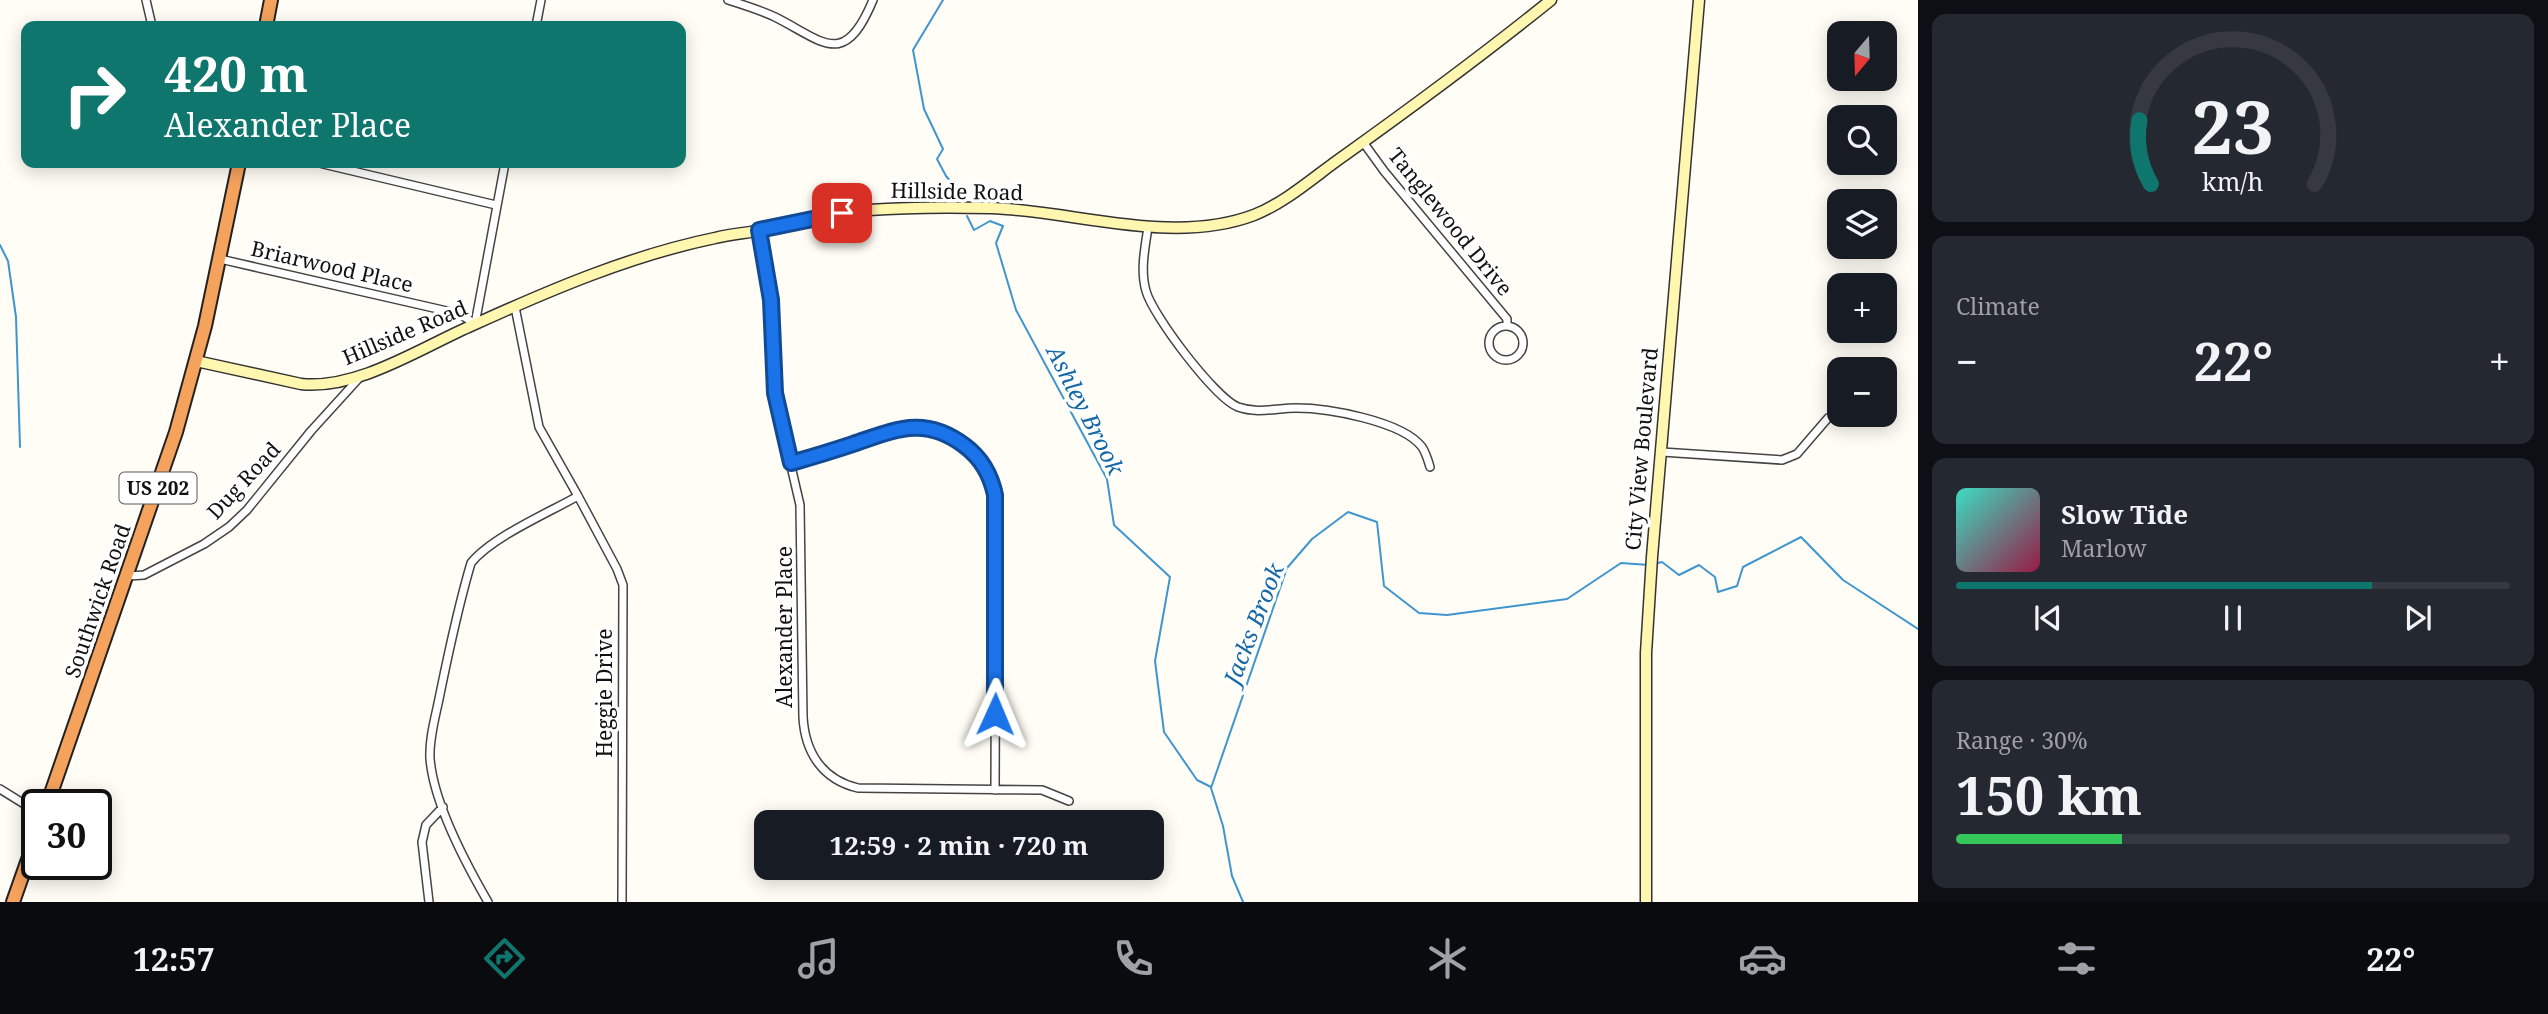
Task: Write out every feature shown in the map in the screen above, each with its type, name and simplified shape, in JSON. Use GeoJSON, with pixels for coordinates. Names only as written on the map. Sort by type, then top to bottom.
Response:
{"type":"FeatureCollection","features":[{"type":"Feature","properties":{"kind":"highway"},"geometry":{"type":"LineString","coordinates":[[267,21],[271,0]]}},
{"type":"Feature","properties":{"kind":"highway","name":"Southwick Road"},"geometry":{"type":"LineString","coordinates":[[53,789],[173,442],[196,361],[238,168]]}},
{"type":"Feature","properties":{"kind":"highway"},"geometry":{"type":"LineString","coordinates":[[13,902],[21,879]]}},
{"type":"Feature","properties":{"kind":"street"},"geometry":{"type":"LineString","coordinates":[[146,0],[151,21]]}},
{"type":"Feature","properties":{"kind":"street"},"geometry":{"type":"LineString","coordinates":[[537,21],[541,0]]}},
{"type":"Feature","properties":{"kind":"street"},"geometry":{"type":"LineString","coordinates":[[728,0],[775,17],[816,41],[830,45],[849,37],[866,16],[873,0]]}},
{"type":"Feature","properties":{"kind":"street","name":"Hillside Road"},"geometry":{"type":"LineString","coordinates":[[196,361],[284,381],[313,385],[341,382],[578,281],[649,256],[715,238],[870,210],[983,208],[1148,227],[1209,225],[1234,221],[1257,214],[1283,198],[1487,51],[1551,0]]}},
{"type":"Feature","properties":{"kind":"street","name":"City View Boulevard"},"geometry":{"type":"LineString","coordinates":[[1646,902],[1645,667],[1699,0]]}},
{"type":"Feature","properties":{"kind":"street","name":"Tanglewood Drive"},"geometry":{"type":"LineString","coordinates":[[1363,142],[1507,319],[1507,326]]}},
{"type":"Feature","properties":{"kind":"street"},"geometry":{"type":"LineString","coordinates":[[340,168],[496,205]]}},
{"type":"Feature","properties":{"kind":"street"},"geometry":{"type":"LineString","coordinates":[[475,324],[504,168]]}},
{"type":"Feature","properties":{"kind":"street"},"geometry":{"type":"LineString","coordinates":[[1148,227],[1144,277],[1151,303],[1212,387],[1226,401],[1255,411],[1298,408],[1334,411],[1364,418],[1413,439],[1422,447],[1430,467]]}},
{"type":"Feature","properties":{"kind":"street","name":"Alexander Place"},"geometry":{"type":"LineString","coordinates":[[759,230],[771,300],[775,393],[799,496],[802,525],[803,730],[814,759],[837,780],[858,789],[1047,791],[1069,801]]}},
{"type":"Feature","properties":{"kind":"street","name":"Briarwood Place"},"geometry":{"type":"LineString","coordinates":[[220,259],[460,314],[475,324]]}},
{"type":"Feature","properties":{"kind":"street","name":"Heggie Drive"},"geometry":{"type":"LineString","coordinates":[[515,307],[539,427],[617,569],[623,585],[622,902]]}},
{"type":"Feature","properties":{"kind":"street","name":"Tanglewood Drive"},"geometry":{"type":"LineString","coordinates":[[1507,326],[1521,334],[1523,344],[1519,354],[1504,359],[1494,354],[1489,344],[1492,333],[1507,326]]}},
{"type":"Feature","properties":{"kind":"street","name":"Dug Road"},"geometry":{"type":"LineString","coordinates":[[128,576],[144,575],[204,544],[229,527],[247,510],[362,375]]}},
{"type":"Feature","properties":{"kind":"street"},"geometry":{"type":"LineString","coordinates":[[1662,452],[1782,460],[1797,454],[1827,419]]}},
{"type":"Feature","properties":{"kind":"street"},"geometry":{"type":"LineString","coordinates":[[791,463],[892,430],[920,427],[956,440],[972,452],[984,467],[993,486],[996,515],[995,790]]}},
{"type":"Feature","properties":{"kind":"street"},"geometry":{"type":"LineString","coordinates":[[488,902],[443,807],[430,757],[432,734],[457,607],[471,563],[495,543],[578,496]]}},
{"type":"Feature","properties":{"kind":"street"},"geometry":{"type":"LineString","coordinates":[[0,789],[21,802]]}},
{"type":"Feature","properties":{"kind":"street"},"geometry":{"type":"LineString","coordinates":[[429,902],[422,842],[426,825],[443,807]]}},
{"type":"Feature","properties":{"kind":"waterway","name":"Ashley Brook"},"geometry":{"type":"LineString","coordinates":[[943,0],[913,50],[924,109],[943,149],[937,159],[946,176],[967,201]]}},
{"type":"Feature","properties":{"kind":"waterway","name":"Ashley Brook"},"geometry":{"type":"LineString","coordinates":[[967,216],[974,230],[990,221],[1003,226],[996,243],[1016,310],[1107,479],[1114,525],[1170,577],[1155,661],[1164,732],[1197,780],[1211,787]]}},
{"type":"Feature","properties":{"kind":"waterway"},"geometry":{"type":"LineString","coordinates":[[0,245],[8,261],[16,317],[20,447]]}},
{"type":"Feature","properties":{"kind":"waterway","name":"Jacks Brook"},"geometry":{"type":"LineString","coordinates":[[1243,902],[1232,876],[1223,826],[1211,788],[1287,568],[1312,539],[1348,512],[1377,522],[1384,586],[1419,613],[1447,615],[1567,599],[1621,563],[1649,565]]}},
{"type":"Feature","properties":{"kind":"waterway","name":"Jacks Brook"},"geometry":{"type":"LineString","coordinates":[[1654,564],[1662,562],[1679,575],[1699,565],[1715,577],[1718,592],[1737,586],[1743,567],[1801,537],[1843,580],[1918,629]]}},
{"type":"Feature","properties":{"kind":"route"},"geometry":{"type":"LineString","coordinates":[[842,213],[759,230],[771,300],[773,371],[778,417],[791,463],[880,433],[911,427],[945,434],[967,447],[981,462],[991,480],[995,495],[995,714]]}}]}
